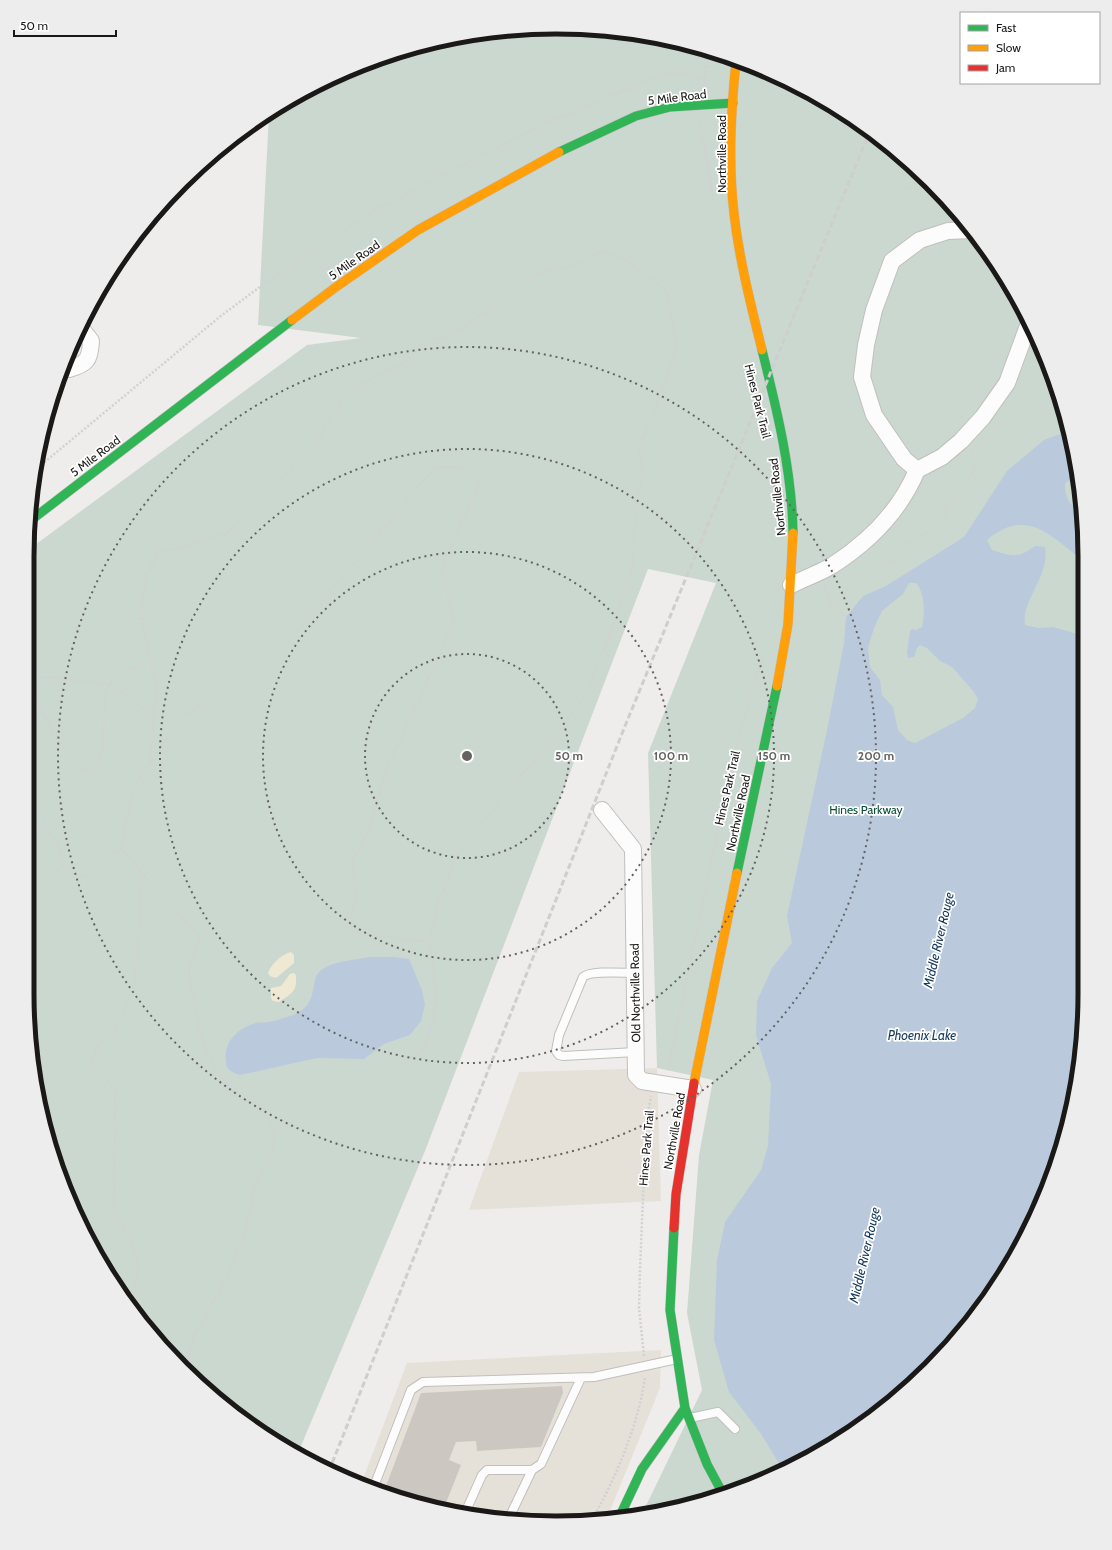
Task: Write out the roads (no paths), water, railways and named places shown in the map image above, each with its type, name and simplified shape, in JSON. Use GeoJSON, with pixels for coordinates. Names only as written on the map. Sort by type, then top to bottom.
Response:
{"type":"FeatureCollection","features":[{"type":"Feature","properties":{"kind":"street","name":"Northville Road"},"geometry":{"type":"LineString","coordinates":[[720,1489],[707,1464],[688,1419],[685,1408],[670,1310],[673,1231],[683,1142],[697,1064],[786,643],[793,541],[790,486],[782,439],[746,281],[734,216],[730,176],[736,66]]}},
{"type":"Feature","properties":{"kind":"street","name":"5 Mile Road"},"geometry":{"type":"LineString","coordinates":[[35,517],[336,287],[418,230],[543,159],[592,135],[648,111],[670,107],[733,103]]}},
{"type":"Feature","properties":{"kind":"street"},"geometry":{"type":"LineString","coordinates":[[917,470],[904,459],[874,415],[862,377],[869,331],[880,289],[892,262],[920,240],[948,231],[964,230]]}},
{"type":"Feature","properties":{"kind":"street"},"geometry":{"type":"LineString","coordinates":[[791,585],[832,565],[874,534],[901,501],[917,470],[942,457],[961,441],[983,417],[1007,383],[1026,330]]}},
{"type":"Feature","properties":{"kind":"street"},"geometry":{"type":"LineString","coordinates":[[69,369],[82,365],[90,355],[91,341],[85,333]]}},
{"type":"Feature","properties":{"kind":"street","name":"Old Northville Road"},"geometry":{"type":"LineString","coordinates":[[602,810],[633,849],[636,1075],[642,1081],[693,1089]]}},
{"type":"Feature","properties":{"kind":"street"},"geometry":{"type":"LineString","coordinates":[[622,1512],[642,1469],[685,1408]]}},
{"type":"Feature","properties":{"kind":"lane"},"geometry":{"type":"LineString","coordinates":[[635,973],[585,974],[558,1035],[556,1051],[559,1055],[563,1056],[636,1052]]}},
{"type":"Feature","properties":{"kind":"lane"},"geometry":{"type":"LineString","coordinates":[[376,1483],[411,1390],[423,1382],[594,1377],[644,1365],[678,1359]]}},
{"type":"Feature","properties":{"kind":"lane"},"geometry":{"type":"LineString","coordinates":[[511,1514],[532,1470],[541,1464],[581,1378]]}},
{"type":"Feature","properties":{"kind":"lane"},"geometry":{"type":"LineString","coordinates":[[688,1419],[718,1412],[735,1429]]}},
{"type":"Feature","properties":{"kind":"lane"},"geometry":{"type":"LineString","coordinates":[[467,1508],[482,1475],[487,1470],[532,1470]]}},
{"type":"Feature","properties":{"kind":"water","name":"Phoenix Lake"},"geometry":{"type":"Polygon","coordinates":[[[1063,433],[1073,480],[1065,483],[1065,488],[1068,500],[1076,508],[1078,557],[1048,534],[1037,528],[1026,525],[1014,526],[1001,530],[987,540],[992,550],[1009,555],[1019,555],[1035,546],[1045,547],[1043,568],[1027,606],[1025,625],[1038,628],[1053,627],[1078,634],[1078,994],[1074,1062],[1068,1096],[1050,1162],[1024,1225],[990,1284],[970,1312],[925,1363],[874,1408],[817,1446],[780,1465],[761,1434],[729,1392],[714,1340],[717,1260],[725,1222],[761,1170],[768,1146],[771,1084],[756,1035],[757,1001],[772,968],[792,943],[787,916],[827,730],[844,643],[846,617],[863,596],[886,586],[964,537],[1007,471],[1044,440],[1063,433]],[[909,583],[903,594],[882,611],[874,628],[868,648],[870,667],[880,680],[882,695],[893,707],[898,730],[907,740],[915,743],[963,718],[975,708],[978,699],[974,692],[952,667],[940,661],[927,648],[920,645],[917,648],[914,657],[908,658],[907,653],[910,631],[912,629],[916,630],[922,627],[924,616],[923,598],[916,583],[909,583]]]}},
{"type":"Feature","properties":{"kind":"water"},"geometry":{"type":"Polygon","coordinates":[[[369,957],[394,957],[409,959],[422,990],[425,1005],[421,1021],[410,1035],[384,1044],[364,1059],[317,1058],[240,1075],[232,1072],[227,1067],[227,1049],[229,1043],[237,1033],[249,1025],[291,1016],[302,1010],[309,1003],[316,977],[324,968],[339,962],[369,957]]]}},
{"type":"Feature","properties":{"kind":"railway"},"geometry":{"type":"LineString","coordinates":[[331,1465],[625,726],[867,137]]}},
{"type":"Feature","properties":{"kind":"park label","name":"Hines Parkway"},"geometry":{"type":"Point","coordinates":[866,809]}},
{"type":"Feature","properties":{"kind":"water label","name":"Middle River Rouge"},"geometry":{"type":"Point","coordinates":[938,940]}},
{"type":"Feature","properties":{"kind":"water label","name":"Middle River Rouge"},"geometry":{"type":"Point","coordinates":[864,1255]}}]}
